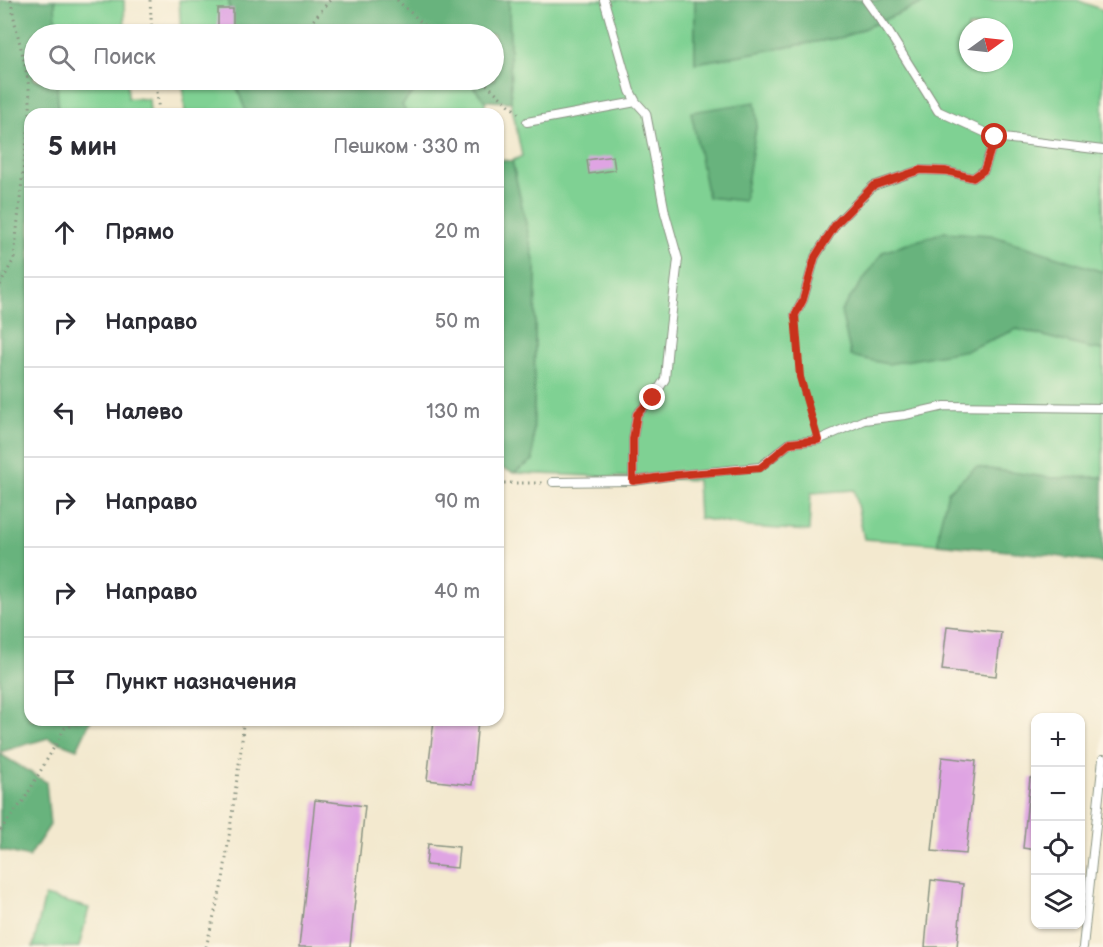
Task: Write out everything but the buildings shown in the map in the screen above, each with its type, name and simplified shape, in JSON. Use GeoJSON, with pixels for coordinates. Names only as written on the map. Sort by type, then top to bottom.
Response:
{"type":"FeatureCollection","features":[{"type":"Feature","properties":{"kind":"lane"},"geometry":{"type":"LineString","coordinates":[[604,0],[630,91],[646,113],[665,213],[678,259],[665,379],[653,398],[637,414],[633,439],[633,481]]}},
{"type":"Feature","properties":{"kind":"lane"},"geometry":{"type":"LineString","coordinates":[[866,0],[938,111],[995,137],[1103,150]]}},
{"type":"Feature","properties":{"kind":"lane"},"geometry":{"type":"LineString","coordinates":[[527,122],[636,102]]}},
{"type":"Feature","properties":{"kind":"lane"},"geometry":{"type":"LineString","coordinates":[[795,315],[803,300],[815,257],[825,240],[836,224],[873,186],[920,170],[946,171],[973,178],[984,170],[995,137]]}},
{"type":"Feature","properties":{"kind":"lane"},"geometry":{"type":"LineString","coordinates":[[553,482],[633,481],[760,468],[790,443],[818,440],[864,420],[905,415],[945,406],[1103,408]]}},
{"type":"Feature","properties":{"kind":"lane"},"geometry":{"type":"LineString","coordinates":[[1083,947],[1103,759]]}},
{"type":"Feature","properties":{"kind":"path"},"geometry":{"type":"LineString","coordinates":[[11,0],[24,59]]}},
{"type":"Feature","properties":{"kind":"path"},"geometry":{"type":"LineString","coordinates":[[150,0],[151,24]]}},
{"type":"Feature","properties":{"kind":"path"},"geometry":{"type":"LineString","coordinates":[[310,24],[330,0]]}},
{"type":"Feature","properties":{"kind":"path"},"geometry":{"type":"LineString","coordinates":[[397,0],[423,24]]}},
{"type":"Feature","properties":{"kind":"path"},"geometry":{"type":"LineString","coordinates":[[30,90],[30,108]]}},
{"type":"Feature","properties":{"kind":"path"},"geometry":{"type":"LineString","coordinates":[[157,90],[158,108]]}},
{"type":"Feature","properties":{"kind":"path"},"geometry":{"type":"LineString","coordinates":[[493,90],[527,122]]}},
{"type":"Feature","properties":{"kind":"path"},"geometry":{"type":"LineString","coordinates":[[0,285],[14,259],[24,164]]}},
{"type":"Feature","properties":{"kind":"path"},"geometry":{"type":"LineString","coordinates":[[795,315],[800,377],[818,440]]}},
{"type":"Feature","properties":{"kind":"path"},"geometry":{"type":"LineString","coordinates":[[504,483],[553,482]]}},
{"type":"Feature","properties":{"kind":"path"},"geometry":{"type":"LineString","coordinates":[[0,830],[24,800],[65,728],[70,726]]}},
{"type":"Feature","properties":{"kind":"path"},"geometry":{"type":"LineString","coordinates":[[206,947],[223,880],[243,726]]}},
{"type":"Feature","properties":{"kind":"green space"},"geometry":{"type":"Polygon","coordinates":[[[0,0],[55,0],[56,24],[24,24],[24,90],[57,90],[58,108],[24,108],[24,726],[88,726],[77,749],[48,738],[0,752],[0,0]]]}},
{"type":"Feature","properties":{"kind":"green space"},"geometry":{"type":"Polygon","coordinates":[[[55,0],[124,0],[125,24],[56,24],[55,0]]]}},
{"type":"Feature","properties":{"kind":"green space"},"geometry":{"type":"Polygon","coordinates":[[[179,0],[229,0],[230,24],[180,24],[179,0]]]}},
{"type":"Feature","properties":{"kind":"green space"},"geometry":{"type":"Polygon","coordinates":[[[229,0],[509,0],[511,102],[485,101],[476,90],[504,90],[504,24],[230,24],[229,0]]]}},
{"type":"Feature","properties":{"kind":"green space"},"geometry":{"type":"Polygon","coordinates":[[[509,0],[695,0],[695,63],[844,37],[930,0],[1077,0],[1103,10],[1103,272],[1065,260],[967,350],[1017,329],[1103,350],[1103,477],[1052,478],[976,468],[939,528],[938,544],[864,539],[854,490],[811,493],[809,531],[748,527],[699,518],[697,480],[514,473],[533,460],[536,270],[512,161],[522,156],[511,102],[509,0]],[[755,103],[708,197],[744,200],[757,121],[755,103]]]}},
{"type":"Feature","properties":{"kind":"green space"},"geometry":{"type":"Polygon","coordinates":[[[695,0],[930,0],[844,37],[695,63],[695,0]]]}},
{"type":"Feature","properties":{"kind":"green space"},"geometry":{"type":"Polygon","coordinates":[[[57,90],[128,90],[128,98],[149,99],[150,108],[58,108],[57,90]]]}},
{"type":"Feature","properties":{"kind":"green space"},"geometry":{"type":"Polygon","coordinates":[[[184,90],[238,90],[245,108],[185,108],[184,90]]]}},
{"type":"Feature","properties":{"kind":"green space"},"geometry":{"type":"Polygon","coordinates":[[[238,90],[415,90],[402,105],[404,108],[245,108],[238,90]]]}},
{"type":"Feature","properties":{"kind":"green space"},"geometry":{"type":"Polygon","coordinates":[[[415,90],[476,90],[485,101],[485,108],[404,108],[402,105],[415,90]]]}},
{"type":"Feature","properties":{"kind":"green space"},"geometry":{"type":"Polygon","coordinates":[[[755,102],[757,121],[744,201],[708,197],[691,112],[755,102]]]}},
{"type":"Feature","properties":{"kind":"green space"},"geometry":{"type":"Polygon","coordinates":[[[504,160],[512,161],[536,269],[533,460],[514,473],[504,469],[504,160]]]}},
{"type":"Feature","properties":{"kind":"green space"},"geometry":{"type":"Polygon","coordinates":[[[944,232],[991,235],[1103,272],[1103,350],[1017,329],[967,350],[888,364],[851,356],[841,311],[883,252],[944,232]]]}},
{"type":"Feature","properties":{"kind":"green space"},"geometry":{"type":"Polygon","coordinates":[[[976,467],[1052,478],[1103,477],[1103,563],[938,544],[939,528],[948,492],[976,467]]]}},
{"type":"Feature","properties":{"kind":"green space"},"geometry":{"type":"Polygon","coordinates":[[[0,754],[46,782],[50,825],[29,857],[0,850],[0,754]]]}},
{"type":"Feature","properties":{"kind":"green space"},"geometry":{"type":"Polygon","coordinates":[[[45,896],[89,908],[79,947],[33,947],[45,896]]]}},
{"type":"Feature","properties":{"kind":"route"},"geometry":{"type":"LineString","coordinates":[[653,398],[637,414],[633,439],[633,481],[760,468],[790,443],[818,440],[800,377],[795,315],[803,300],[815,257],[836,224],[873,186],[920,170],[946,171],[973,178],[984,170],[995,137]]}}]}
